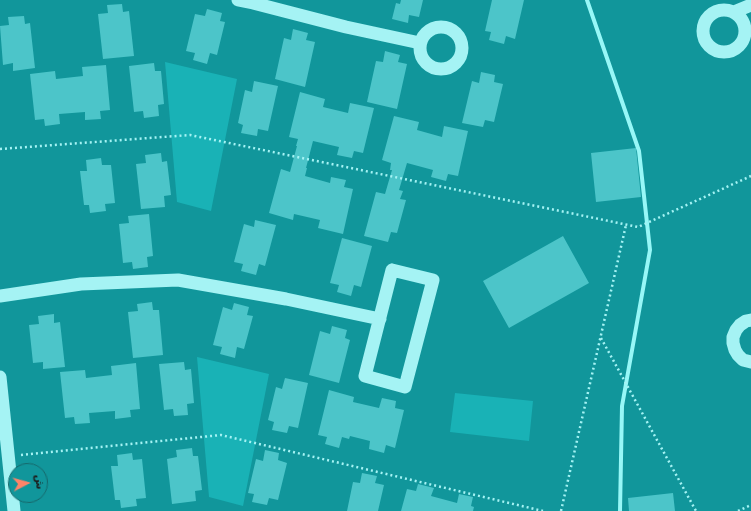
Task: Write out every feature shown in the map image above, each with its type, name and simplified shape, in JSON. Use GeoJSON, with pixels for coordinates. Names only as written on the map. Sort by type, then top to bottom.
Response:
{"type":"FeatureCollection","features":[{"type":"Feature","properties":{"kind":"street"},"geometry":{"type":"LineString","coordinates":[[238,0],[346,27],[420,43]]}},
{"type":"Feature","properties":{"kind":"street"},"geometry":{"type":"LineString","coordinates":[[734,12],[751,5]]}},
{"type":"Feature","properties":{"kind":"street"},"geometry":{"type":"LineString","coordinates":[[392,270],[433,280],[405,387],[365,376],[380,319],[392,270]]}},
{"type":"Feature","properties":{"kind":"street"},"geometry":{"type":"LineString","coordinates":[[0,296],[81,284],[178,280],[286,299],[380,319]]}},
{"type":"Feature","properties":{"kind":"street"},"geometry":{"type":"LineString","coordinates":[[751,320],[740,325],[733,336],[734,350],[743,360],[751,362]]}},
{"type":"Feature","properties":{"kind":"street"},"geometry":{"type":"LineString","coordinates":[[0,377],[14,511]]}},
{"type":"Feature","properties":{"kind":"path"},"geometry":{"type":"LineString","coordinates":[[0,150],[190,135],[638,227],[751,176]]}},
{"type":"Feature","properties":{"kind":"path"},"geometry":{"type":"LineString","coordinates":[[561,511],[626,225]]}},
{"type":"Feature","properties":{"kind":"path"},"geometry":{"type":"LineString","coordinates":[[601,337],[696,511]]}},
{"type":"Feature","properties":{"kind":"path"},"geometry":{"type":"LineString","coordinates":[[8,456],[222,435],[543,511]]}},
{"type":"Feature","properties":{"kind":"path"},"geometry":{"type":"LineString","coordinates":[[738,511],[751,505]]}},
{"type":"Feature","properties":{"kind":"shaded area"},"geometry":{"type":"Polygon","coordinates":[[[165,62],[237,79],[211,211],[177,202],[165,62]]]}},
{"type":"Feature","properties":{"kind":"shaded area"},"geometry":{"type":"Polygon","coordinates":[[[197,357],[269,374],[243,506],[209,497],[197,357]]]}},
{"type":"Feature","properties":{"kind":"shaded area"},"geometry":{"type":"Polygon","coordinates":[[[455,393],[533,401],[529,441],[450,432],[455,393]]]}},
{"type":"Feature","properties":{"kind":"building"},"geometry":{"type":"Polygon","coordinates":[[[401,0],[423,0],[419,17],[409,15],[408,23],[392,19],[396,3],[400,4],[401,0]]]}},
{"type":"Feature","properties":{"kind":"building"},"geometry":{"type":"Polygon","coordinates":[[[492,0],[524,0],[515,39],[506,36],[504,44],[489,40],[491,32],[485,31],[492,0]]]}},
{"type":"Feature","properties":{"kind":"building"},"geometry":{"type":"Polygon","coordinates":[[[122,4],[123,12],[129,11],[134,56],[103,59],[98,14],[108,13],[107,5],[122,4]]]}},
{"type":"Feature","properties":{"kind":"building"},"geometry":{"type":"Polygon","coordinates":[[[207,9],[222,13],[220,21],[225,22],[217,55],[210,53],[207,64],[193,60],[195,53],[186,51],[195,14],[205,16],[207,9]]]}},
{"type":"Feature","properties":{"kind":"building"},"geometry":{"type":"Polygon","coordinates":[[[24,16],[25,24],[30,23],[35,68],[13,71],[13,63],[3,65],[0,26],[9,25],[8,17],[24,16]]]}},
{"type":"Feature","properties":{"kind":"building"},"geometry":{"type":"Polygon","coordinates":[[[293,29],[308,33],[306,40],[315,42],[305,87],[275,79],[284,38],[291,40],[293,29]]]}},
{"type":"Feature","properties":{"kind":"building"},"geometry":{"type":"Polygon","coordinates":[[[385,51],[400,55],[398,62],[407,64],[397,109],[367,102],[376,61],[383,62],[385,51]]]}},
{"type":"Feature","properties":{"kind":"building"},"geometry":{"type":"Polygon","coordinates":[[[154,63],[155,71],[161,71],[164,104],[158,105],[159,116],[144,118],[143,111],[134,112],[129,66],[154,63]]]}},
{"type":"Feature","properties":{"kind":"building"},"geometry":{"type":"Polygon","coordinates":[[[106,65],[110,110],[100,111],[101,119],[85,120],[85,112],[59,114],[60,124],[45,126],[44,119],[35,120],[30,74],[55,71],[56,79],[83,76],[82,67],[106,65]]]}},
{"type":"Feature","properties":{"kind":"building"},"geometry":{"type":"Polygon","coordinates":[[[481,72],[495,75],[494,82],[503,84],[494,122],[485,120],[483,127],[462,123],[472,81],[479,83],[481,72]]]}},
{"type":"Feature","properties":{"kind":"building"},"geometry":{"type":"Polygon","coordinates":[[[254,81],[278,86],[268,131],[258,129],[257,136],[241,133],[243,125],[238,123],[245,90],[252,92],[254,81]]]}},
{"type":"Feature","properties":{"kind":"building"},"geometry":{"type":"Polygon","coordinates":[[[300,92],[325,99],[323,107],[348,113],[350,103],[374,108],[363,153],[354,151],[352,158],[337,155],[339,147],[313,141],[306,168],[305,176],[330,183],[331,177],[346,180],[344,187],[353,189],[343,234],[318,228],[320,220],[294,214],[293,220],[269,213],[281,169],[290,172],[297,146],[298,139],[289,137],[300,92]]]}},
{"type":"Feature","properties":{"kind":"building"},"geometry":{"type":"Polygon","coordinates":[[[394,116],[419,122],[417,130],[442,137],[444,126],[468,131],[458,176],[448,174],[446,181],[431,177],[433,170],[407,163],[399,190],[403,191],[400,199],[406,200],[397,233],[391,232],[388,242],[364,236],[376,192],[385,194],[392,170],[390,170],[391,163],[382,160],[394,116]]]}},
{"type":"Feature","properties":{"kind":"building"},"geometry":{"type":"Polygon","coordinates":[[[636,148],[641,197],[596,202],[591,153],[636,148]]]}},
{"type":"Feature","properties":{"kind":"building"},"geometry":{"type":"Polygon","coordinates":[[[161,153],[162,162],[167,161],[171,195],[164,196],[165,207],[141,209],[136,164],[146,163],[145,155],[161,153]]]}},
{"type":"Feature","properties":{"kind":"building"},"geometry":{"type":"Polygon","coordinates":[[[101,158],[102,165],[111,165],[115,203],[105,204],[106,211],[90,213],[89,205],[84,205],[80,171],[87,171],[86,160],[101,158]]]}},
{"type":"Feature","properties":{"kind":"building"},"geometry":{"type":"Polygon","coordinates":[[[149,214],[153,256],[147,257],[148,267],[133,269],[132,262],[123,263],[119,224],[129,223],[128,216],[149,214]]]}},
{"type":"Feature","properties":{"kind":"building"},"geometry":{"type":"Polygon","coordinates":[[[255,220],[276,225],[265,266],[259,264],[256,275],[241,271],[243,264],[234,262],[244,224],[254,227],[255,220]]]}},
{"type":"Feature","properties":{"kind":"building"},"geometry":{"type":"Polygon","coordinates":[[[563,236],[589,283],[509,328],[483,281],[563,236]]]}},
{"type":"Feature","properties":{"kind":"building"},"geometry":{"type":"Polygon","coordinates":[[[342,238],[372,246],[361,287],[354,285],[351,296],[337,292],[339,285],[330,283],[342,238]]]}},
{"type":"Feature","properties":{"kind":"building"},"geometry":{"type":"Polygon","coordinates":[[[152,302],[153,310],[159,310],[163,355],[133,358],[128,312],[138,311],[137,304],[152,302]]]}},
{"type":"Feature","properties":{"kind":"building"},"geometry":{"type":"Polygon","coordinates":[[[234,303],[249,307],[247,315],[253,316],[244,349],[237,347],[235,358],[220,354],[222,347],[213,345],[223,307],[232,310],[234,303]]]}},
{"type":"Feature","properties":{"kind":"building"},"geometry":{"type":"Polygon","coordinates":[[[54,314],[54,323],[60,322],[65,367],[43,369],[43,362],[33,363],[29,325],[39,324],[38,316],[54,314]]]}},
{"type":"Feature","properties":{"kind":"building"},"geometry":{"type":"Polygon","coordinates":[[[332,326],[347,330],[345,338],[350,340],[339,383],[309,375],[320,331],[330,334],[332,326]]]}},
{"type":"Feature","properties":{"kind":"building"},"geometry":{"type":"Polygon","coordinates":[[[184,362],[185,370],[191,369],[194,403],[187,404],[188,415],[174,416],[173,409],[164,410],[159,364],[184,362]]]}},
{"type":"Feature","properties":{"kind":"building"},"geometry":{"type":"Polygon","coordinates":[[[136,363],[140,409],[130,410],[131,417],[115,419],[115,411],[89,413],[90,423],[75,424],[74,417],[65,418],[60,372],[85,370],[86,378],[112,375],[111,366],[136,363]]]}},
{"type":"Feature","properties":{"kind":"building"},"geometry":{"type":"Polygon","coordinates":[[[285,378],[308,383],[298,428],[289,426],[287,433],[272,430],[274,422],[268,420],[276,387],[282,389],[285,378]]]}},
{"type":"Feature","properties":{"kind":"building"},"geometry":{"type":"Polygon","coordinates":[[[329,390],[354,397],[353,402],[379,408],[382,398],[396,401],[395,408],[404,410],[395,448],[386,445],[384,453],[369,449],[370,441],[350,436],[349,439],[342,437],[339,448],[325,444],[327,437],[318,435],[329,390]]]}},
{"type":"Feature","properties":{"kind":"building"},"geometry":{"type":"Polygon","coordinates":[[[192,448],[193,456],[198,456],[202,490],[195,491],[196,501],[172,504],[167,459],[177,457],[176,450],[192,448]]]}},
{"type":"Feature","properties":{"kind":"building"},"geometry":{"type":"Polygon","coordinates":[[[265,450],[279,453],[278,460],[287,463],[278,500],[269,498],[267,505],[252,502],[254,494],[248,493],[256,459],[263,461],[265,450]]]}},
{"type":"Feature","properties":{"kind":"building"},"geometry":{"type":"Polygon","coordinates":[[[132,453],[133,460],[142,459],[146,498],[136,499],[137,506],[121,508],[120,500],[115,500],[111,466],[118,466],[117,455],[132,453]]]}},
{"type":"Feature","properties":{"kind":"building"},"geometry":{"type":"Polygon","coordinates":[[[362,473],[377,476],[375,483],[384,485],[378,511],[347,511],[353,482],[360,483],[362,473]]]}},
{"type":"Feature","properties":{"kind":"building"},"geometry":{"type":"Polygon","coordinates":[[[418,484],[434,488],[431,496],[457,503],[459,494],[473,497],[471,506],[474,507],[473,511],[401,511],[407,489],[416,491],[418,484]]]}},
{"type":"Feature","properties":{"kind":"building"},"geometry":{"type":"Polygon","coordinates":[[[673,493],[675,511],[629,511],[628,498],[673,493]]]}},
{"type":"Feature","properties":{"kind":"waterway"},"geometry":{"type":"LineString","coordinates":[[587,0],[639,151],[650,250],[622,406],[620,511]]}}]}
